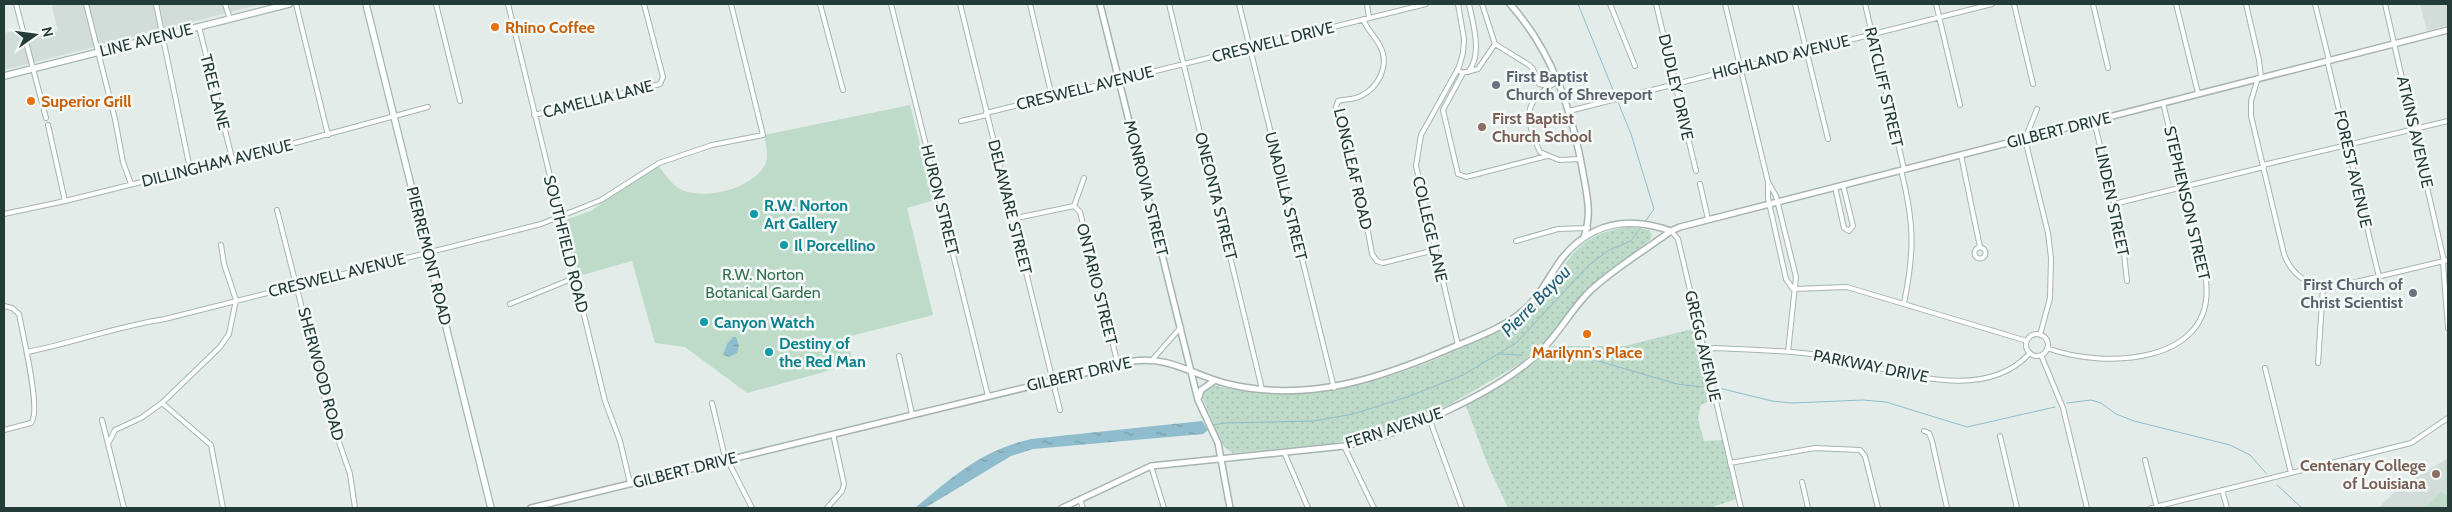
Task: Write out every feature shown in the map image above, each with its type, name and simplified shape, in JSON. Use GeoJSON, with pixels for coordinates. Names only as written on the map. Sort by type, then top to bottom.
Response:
{"type":"FeatureCollection","features":[{"type":"Feature","properties":{"kind":"main road","name":"LINE AVENUE"},"geometry":{"type":"LineString","coordinates":[[4,76],[289,4]]}},
{"type":"Feature","properties":{"kind":"main road","name":"PIERREMONT ROAD"},"geometry":{"type":"LineString","coordinates":[[366,4],[491,508]]}},
{"type":"Feature","properties":{"kind":"street"},"geometry":{"type":"LineString","coordinates":[[16,4],[46,118]]}},
{"type":"Feature","properties":{"kind":"street"},"geometry":{"type":"LineString","coordinates":[[86,4],[116,119],[123,162],[131,184]]}},
{"type":"Feature","properties":{"kind":"street"},"geometry":{"type":"LineString","coordinates":[[156,4],[190,169]]}},
{"type":"Feature","properties":{"kind":"street"},"geometry":{"type":"LineString","coordinates":[[225,4],[230,19]]}},
{"type":"Feature","properties":{"kind":"street"},"geometry":{"type":"LineString","coordinates":[[296,4],[328,135]]}},
{"type":"Feature","properties":{"kind":"street"},"geometry":{"type":"LineString","coordinates":[[436,4],[460,101]]}},
{"type":"Feature","properties":{"kind":"street","name":"SOUTHFIELD ROAD"},"geometry":{"type":"LineString","coordinates":[[508,4],[605,401],[620,441],[630,483]]}},
{"type":"Feature","properties":{"kind":"street","name":"CAMELLIA LANE"},"geometry":{"type":"LineString","coordinates":[[534,115],[655,86],[662,82],[663,77],[644,4]]}},
{"type":"Feature","properties":{"kind":"street","name":"CRESWELL AVENUE"},"geometry":{"type":"LineString","coordinates":[[27,352],[69,344],[129,326],[541,224],[601,200],[659,163],[712,145],[763,135],[731,4]]}},
{"type":"Feature","properties":{"kind":"street"},"geometry":{"type":"LineString","coordinates":[[820,4],[843,90]]}},
{"type":"Feature","properties":{"kind":"street","name":"HURON STREET"},"geometry":{"type":"LineString","coordinates":[[891,4],[988,396]]}},
{"type":"Feature","properties":{"kind":"street","name":"DELAWARE STREET"},"geometry":{"type":"LineString","coordinates":[[960,4],[1060,410]]}},
{"type":"Feature","properties":{"kind":"street"},"geometry":{"type":"LineString","coordinates":[[1030,4],[1052,97]]}},
{"type":"Feature","properties":{"kind":"street","name":"MONROVIA STREET"},"geometry":{"type":"LineString","coordinates":[[1100,4],[1198,400],[1216,439],[1230,508]]}},
{"type":"Feature","properties":{"kind":"street","name":"ONEONTA STREET"},"geometry":{"type":"LineString","coordinates":[[1169,4],[1262,389]]}},
{"type":"Feature","properties":{"kind":"street","name":"UNADILLA STREET"},"geometry":{"type":"LineString","coordinates":[[1239,4],[1334,388]]}},
{"type":"Feature","properties":{"kind":"street"},"geometry":{"type":"LineString","coordinates":[[1367,4],[1369,18]]}},
{"type":"Feature","properties":{"kind":"street"},"geometry":{"type":"LineString","coordinates":[[1363,20],[1426,4]]}},
{"type":"Feature","properties":{"kind":"street","name":"COLLEGE LANE"},"geometry":{"type":"LineString","coordinates":[[1458,4],[1464,44],[1457,70],[1424,128],[1416,155],[1417,177],[1458,345]]}},
{"type":"Feature","properties":{"kind":"street"},"geometry":{"type":"LineString","coordinates":[[1469,4],[1476,48],[1472,67],[1464,73],[1443,110],[1458,174],[1466,177],[1547,156]]}},
{"type":"Feature","properties":{"kind":"street"},"geometry":{"type":"LineString","coordinates":[[1482,4],[1495,44],[1529,65],[1533,69],[1539,84],[1528,111],[1540,152],[1559,160],[1580,159]]}},
{"type":"Feature","properties":{"kind":"street"},"geometry":{"type":"LineString","coordinates":[[1510,4],[1536,39],[1559,81],[1569,111],[1589,208],[1588,228],[1584,237]]}},
{"type":"Feature","properties":{"kind":"street"},"geometry":{"type":"LineString","coordinates":[[1610,4],[1635,66]]}},
{"type":"Feature","properties":{"kind":"street","name":"DUDLEY DRIVE"},"geometry":{"type":"LineString","coordinates":[[1656,4],[1696,171]]}},
{"type":"Feature","properties":{"kind":"street"},"geometry":{"type":"LineString","coordinates":[[1726,4],[1768,182],[1769,204],[1786,279],[1793,289]]}},
{"type":"Feature","properties":{"kind":"street"},"geometry":{"type":"LineString","coordinates":[[1795,4],[1828,139]]}},
{"type":"Feature","properties":{"kind":"street","name":"RATCLIFF STREET"},"geometry":{"type":"LineString","coordinates":[[1864,4],[1909,202],[1913,238],[1904,303]]}},
{"type":"Feature","properties":{"kind":"street"},"geometry":{"type":"LineString","coordinates":[[1936,4],[1960,105]]}},
{"type":"Feature","properties":{"kind":"street","name":"HIGHLAND AVENUE"},"geometry":{"type":"LineString","coordinates":[[1569,111],[1992,4]]}},
{"type":"Feature","properties":{"kind":"street"},"geometry":{"type":"LineString","coordinates":[[2014,4],[2034,84]]}},
{"type":"Feature","properties":{"kind":"street"},"geometry":{"type":"LineString","coordinates":[[2093,4],[2108,68]]}},
{"type":"Feature","properties":{"kind":"street"},"geometry":{"type":"LineString","coordinates":[[2176,4],[2198,94]]}},
{"type":"Feature","properties":{"kind":"street"},"geometry":{"type":"LineString","coordinates":[[2246,4],[2259,60],[2260,77],[2250,108],[2286,260],[2296,274],[2311,284],[2335,287],[2445,261]]}},
{"type":"Feature","properties":{"kind":"street","name":"FOREST AVENUE"},"geometry":{"type":"LineString","coordinates":[[2315,4],[2378,277]]}},
{"type":"Feature","properties":{"kind":"street","name":"ATKINS AVENUE"},"geometry":{"type":"LineString","coordinates":[[2385,4],[2445,261],[2448,328]]}},
{"type":"Feature","properties":{"kind":"street","name":"CRESWELL DRIVE"},"geometry":{"type":"LineString","coordinates":[[1184,64],[1363,20]]}},
{"type":"Feature","properties":{"kind":"street","name":"LONGLEAF ROAD"},"geometry":{"type":"LineString","coordinates":[[1363,20],[1382,49],[1384,60],[1382,72],[1371,90],[1353,99],[1338,101],[1336,107],[1341,115],[1358,176],[1372,254],[1377,261],[1383,263],[1435,250]]}},
{"type":"Feature","properties":{"kind":"street","name":"TREE LANE"},"geometry":{"type":"LineString","coordinates":[[198,27],[232,158]]}},
{"type":"Feature","properties":{"kind":"street","name":"GILBERT DRIVE"},"geometry":{"type":"LineString","coordinates":[[1671,231],[1708,219],[2448,30]]}},
{"type":"Feature","properties":{"kind":"street"},"geometry":{"type":"LineString","coordinates":[[1457,70],[1464,73],[1478,69],[1483,65],[1495,44]]}},
{"type":"Feature","properties":{"kind":"street","name":"CRESWELL AVENUE"},"geometry":{"type":"LineString","coordinates":[[961,121],[1184,64]]}},
{"type":"Feature","properties":{"kind":"street"},"geometry":{"type":"LineString","coordinates":[[1534,97],[1559,81]]}},
{"type":"Feature","properties":{"kind":"street"},"geometry":{"type":"LineString","coordinates":[[1539,84],[1550,86]]}},
{"type":"Feature","properties":{"kind":"street","name":"STEPHENSON STREET"},"geometry":{"type":"LineString","coordinates":[[2047,348],[2086,358],[2134,356],[2172,347],[2187,338],[2203,314],[2207,291],[2163,103]]}},
{"type":"Feature","properties":{"kind":"street","name":"DILLINGHAM AVENUE"},"geometry":{"type":"LineString","coordinates":[[4,214],[65,201],[328,135],[428,107]]}},
{"type":"Feature","properties":{"kind":"street"},"geometry":{"type":"LineString","coordinates":[[2037,109],[2025,139],[2048,233],[2051,258],[2050,298],[2040,335]]}},
{"type":"Feature","properties":{"kind":"street","name":"LINDEN STREET"},"geometry":{"type":"LineString","coordinates":[[2094,121],[2123,245],[2127,281]]}},
{"type":"Feature","properties":{"kind":"street"},"geometry":{"type":"LineString","coordinates":[[2114,204],[2448,121]]}},
{"type":"Feature","properties":{"kind":"street"},"geometry":{"type":"LineString","coordinates":[[48,125],[65,201]]}},
{"type":"Feature","properties":{"kind":"street"},"geometry":{"type":"LineString","coordinates":[[1961,155],[1980,247]]}},
{"type":"Feature","properties":{"kind":"street"},"geometry":{"type":"LineString","coordinates":[[1012,219],[1074,206],[1084,178]]}},
{"type":"Feature","properties":{"kind":"street"},"geometry":{"type":"LineString","coordinates":[[1768,182],[1777,202],[1796,277],[1793,289],[1788,352]]}},
{"type":"Feature","properties":{"kind":"street"},"geometry":{"type":"LineString","coordinates":[[1700,184],[1708,219]]}},
{"type":"Feature","properties":{"kind":"street"},"geometry":{"type":"LineString","coordinates":[[1835,187],[1844,228],[1849,231],[1853,226],[1842,185]]}},
{"type":"Feature","properties":{"kind":"street","name":"ONTARIO STREET"},"geometry":{"type":"LineString","coordinates":[[1074,206],[1080,212],[1118,365]]}},
{"type":"Feature","properties":{"kind":"street","name":"SHERWOOD ROAD"},"geometry":{"type":"LineString","coordinates":[[277,210],[327,407],[350,474],[354,508]]}},
{"type":"Feature","properties":{"kind":"street"},"geometry":{"type":"LineString","coordinates":[[1584,237],[1606,226],[1641,224],[1671,231]]}},
{"type":"Feature","properties":{"kind":"street"},"geometry":{"type":"LineString","coordinates":[[1516,241],[1558,229],[1588,228]]}},
{"type":"Feature","properties":{"kind":"street","name":"GREGG AVENUE"},"geometry":{"type":"LineString","coordinates":[[1671,231],[1678,239],[1741,508]]}},
{"type":"Feature","properties":{"kind":"street","name":"FERN AVENUE"},"geometry":{"type":"LineString","coordinates":[[1062,508],[1151,466],[1344,446],[1370,440],[1461,404],[1526,364],[1553,338],[1591,289],[1671,231]]}},
{"type":"Feature","properties":{"kind":"street","name":"GILBERT DRIVE"},"geometry":{"type":"LineString","coordinates":[[531,508],[1052,380],[1153,359],[1172,363],[1214,380],[1244,388],[1284,392],[1334,388],[1380,377],[1458,345],[1505,323],[1524,310],[1538,295],[1561,260],[1584,237]]}},
{"type":"Feature","properties":{"kind":"street"},"geometry":{"type":"LineString","coordinates":[[109,442],[115,430],[141,418],[162,403],[224,342],[230,330],[236,300],[224,264],[221,245]]}},
{"type":"Feature","properties":{"kind":"street"},"geometry":{"type":"LineString","coordinates":[[510,304],[574,278]]}},
{"type":"Feature","properties":{"kind":"street"},"geometry":{"type":"LineString","coordinates":[[1793,289],[1847,287],[2027,341]]}},
{"type":"Feature","properties":{"kind":"street"},"geometry":{"type":"LineString","coordinates":[[2318,363],[2323,287]]}},
{"type":"Feature","properties":{"kind":"street"},"geometry":{"type":"LineString","coordinates":[[4,306],[15,309],[18,314],[34,388],[34,419],[31,423],[4,430]]}},
{"type":"Feature","properties":{"kind":"street"},"geometry":{"type":"LineString","coordinates":[[1153,359],[1180,327]]}},
{"type":"Feature","properties":{"kind":"street"},"geometry":{"type":"LineString","coordinates":[[2040,335],[2046,339],[2047,348],[2041,355],[2030,354],[2027,348],[2027,341],[2032,336],[2040,335]]}},
{"type":"Feature","properties":{"kind":"street","name":"PARKWAY DRIVE"},"geometry":{"type":"LineString","coordinates":[[1704,350],[1715,348],[1824,355],[1930,378],[1961,382],[1986,380],[2005,373],[2020,364],[2030,354]]}},
{"type":"Feature","properties":{"kind":"street"},"geometry":{"type":"LineString","coordinates":[[2041,355],[2063,408],[2087,508]]}},
{"type":"Feature","properties":{"kind":"street"},"geometry":{"type":"LineString","coordinates":[[899,356],[912,414]]}},
{"type":"Feature","properties":{"kind":"street"},"geometry":{"type":"LineString","coordinates":[[2265,368],[2291,473]]}},
{"type":"Feature","properties":{"kind":"street"},"geometry":{"type":"LineString","coordinates":[[1198,400],[1201,390],[1214,380]]}},
{"type":"Feature","properties":{"kind":"street"},"geometry":{"type":"LineString","coordinates":[[162,403],[212,445],[223,508]]}},
{"type":"Feature","properties":{"kind":"street"},"geometry":{"type":"LineString","coordinates":[[712,403],[722,448],[752,508]]}},
{"type":"Feature","properties":{"kind":"street"},"geometry":{"type":"LineString","coordinates":[[1429,418],[1462,508]]}},
{"type":"Feature","properties":{"kind":"street"},"geometry":{"type":"LineString","coordinates":[[2151,508],[2411,443],[2448,418]]}},
{"type":"Feature","properties":{"kind":"street"},"geometry":{"type":"LineString","coordinates":[[102,420],[124,508]]}},
{"type":"Feature","properties":{"kind":"street"},"geometry":{"type":"LineString","coordinates":[[1924,431],[1928,433],[1932,441],[1947,508]]}},
{"type":"Feature","properties":{"kind":"street"},"geometry":{"type":"LineString","coordinates":[[827,508],[844,486],[834,434]]}},
{"type":"Feature","properties":{"kind":"street"},"geometry":{"type":"LineString","coordinates":[[2000,436],[2017,508]]}},
{"type":"Feature","properties":{"kind":"street"},"geometry":{"type":"LineString","coordinates":[[1344,446],[1374,508]]}},
{"type":"Feature","properties":{"kind":"street"},"geometry":{"type":"LineString","coordinates":[[1730,463],[1815,448],[1862,452],[1878,508]]}},
{"type":"Feature","properties":{"kind":"street"},"geometry":{"type":"LineString","coordinates":[[1284,452],[1308,508]]}},
{"type":"Feature","properties":{"kind":"street"},"geometry":{"type":"LineString","coordinates":[[2145,460],[2157,508]]}},
{"type":"Feature","properties":{"kind":"street"},"geometry":{"type":"LineString","coordinates":[[1151,466],[1164,508]]}},
{"type":"Feature","properties":{"kind":"street"},"geometry":{"type":"LineString","coordinates":[[1802,482],[1808,508]]}},
{"type":"Feature","properties":{"kind":"street"},"geometry":{"type":"LineString","coordinates":[[2222,490],[2227,508]]}},
{"type":"Feature","properties":{"kind":"street"},"geometry":{"type":"LineString","coordinates":[[1080,500],[1083,508]]}},
{"type":"Feature","properties":{"kind":"shaded area"},"geometry":{"type":"Polygon","coordinates":[[[59,4],[262,4],[4,70],[4,33],[25,28],[28,38],[58,31],[52,6],[59,4]]]}},
{"type":"Feature","properties":{"kind":"shaded area"},"geometry":{"type":"Polygon","coordinates":[[[2420,4],[2448,4],[2448,25],[2427,31],[2420,4]]]}},
{"type":"Feature","properties":{"kind":"shaded area","name":"Centenary College of Louisiana"},"geometry":{"type":"Polygon","coordinates":[[[2448,458],[2448,508],[2378,508],[2398,489],[2448,458]]]}},
{"type":"Feature","properties":{"kind":"green space","name":"R.W. Norton Botanical Garden"},"geometry":{"type":"Polygon","coordinates":[[[910,105],[934,200],[907,208],[933,315],[847,337],[853,364],[747,393],[685,347],[655,343],[632,261],[579,276],[565,220],[591,211],[641,174],[658,165],[671,182],[682,190],[703,194],[715,193],[739,186],[759,173],[766,162],[767,154],[764,135],[910,105]]]}},
{"type":"Feature","properties":{"kind":"green space"},"geometry":{"type":"Polygon","coordinates":[[[1630,227],[1649,230],[1652,235],[1650,240],[1587,288],[1556,330],[1520,364],[1447,406],[1364,437],[1328,444],[1233,453],[1224,447],[1201,394],[1212,385],[1275,394],[1306,393],[1366,383],[1425,364],[1484,338],[1520,317],[1541,297],[1580,247],[1593,238],[1609,231],[1630,227]]]}},
{"type":"Feature","properties":{"kind":"green space"},"geometry":{"type":"Polygon","coordinates":[[[1696,328],[1713,400],[1701,405],[1698,418],[1704,441],[1723,440],[1736,499],[1710,508],[1508,508],[1487,463],[1466,406],[1508,382],[1553,346],[1625,346],[1696,328]]]}},
{"type":"Feature","properties":{"kind":"green space"},"geometry":{"type":"Polygon","coordinates":[[[2441,492],[2446,496],[2448,494],[2448,508],[2425,508],[2441,492]]]}},
{"type":"Feature","properties":{"kind":"water"},"geometry":{"type":"Polygon","coordinates":[[[733,337],[736,337],[739,345],[737,353],[729,357],[723,355],[727,344],[733,337]]]}},
{"type":"Feature","properties":{"kind":"water"},"geometry":{"type":"Polygon","coordinates":[[[1202,421],[1208,430],[1203,434],[1033,449],[1011,456],[925,508],[915,508],[955,475],[983,457],[1013,444],[1031,439],[1202,421]]]}},
{"type":"Feature","properties":{"kind":"waterway","name":"Pierre Bayou"},"geometry":{"type":"LineString","coordinates":[[1578,4],[1631,134],[1654,209],[1644,223]]}},
{"type":"Feature","properties":{"kind":"waterway","name":"Pierre Bayou"},"geometry":{"type":"LineString","coordinates":[[1213,425],[1314,421],[1353,414],[1407,397],[1463,375],[1516,343],[1589,265],[1609,250],[1631,241],[1642,226]]}},
{"type":"Feature","properties":{"kind":"waterway"},"geometry":{"type":"LineString","coordinates":[[1498,354],[1522,355]]}},
{"type":"Feature","properties":{"kind":"waterway"},"geometry":{"type":"LineString","coordinates":[[1549,357],[1595,360],[1677,384],[1703,387]]}},
{"type":"Feature","properties":{"kind":"waterway"},"geometry":{"type":"LineString","coordinates":[[1719,388],[1772,401],[1792,403],[1863,400],[1886,402],[1967,427],[2055,407]]}},
{"type":"Feature","properties":{"kind":"waterway"},"geometry":{"type":"LineString","coordinates":[[2067,403],[2091,400],[2101,403],[2116,414],[2134,421],[2230,445],[2250,455],[2266,473]]}},
{"type":"Feature","properties":{"kind":"waterway"},"geometry":{"type":"LineString","coordinates":[[2277,485],[2302,508]]}},
{"type":"Feature","properties":{"kind":"place","name":"Rhino Coffee"},"geometry":{"type":"Point","coordinates":[495,27]}},
{"type":"Feature","properties":{"kind":"place","name":"First Baptist Church of Shreveport"},"geometry":{"type":"Point","coordinates":[1496,85]}},
{"type":"Feature","properties":{"kind":"place","name":"Superior Grill"},"geometry":{"type":"Point","coordinates":[31,101]}},
{"type":"Feature","properties":{"kind":"place","name":"First Baptist Church School"},"geometry":{"type":"Point","coordinates":[1482,127]}},
{"type":"Feature","properties":{"kind":"place","name":"R.W. Norton Art Gallery"},"geometry":{"type":"Point","coordinates":[754,214]}},
{"type":"Feature","properties":{"kind":"place","name":"Il Porcellino"},"geometry":{"type":"Point","coordinates":[784,245]}},
{"type":"Feature","properties":{"kind":"place","name":"First Church of Christ Scientist"},"geometry":{"type":"Point","coordinates":[2413,293]}},
{"type":"Feature","properties":{"kind":"place","name":"Canyon Watch"},"geometry":{"type":"Point","coordinates":[704,322]}},
{"type":"Feature","properties":{"kind":"place","name":"Marilynn's Place"},"geometry":{"type":"Point","coordinates":[1587,334]}},
{"type":"Feature","properties":{"kind":"place","name":"Destiny of the Red Man"},"geometry":{"type":"Point","coordinates":[769,352]}},
{"type":"Feature","properties":{"kind":"place","name":"Centenary College of Louisiana"},"geometry":{"type":"Point","coordinates":[2436,474]}}]}
